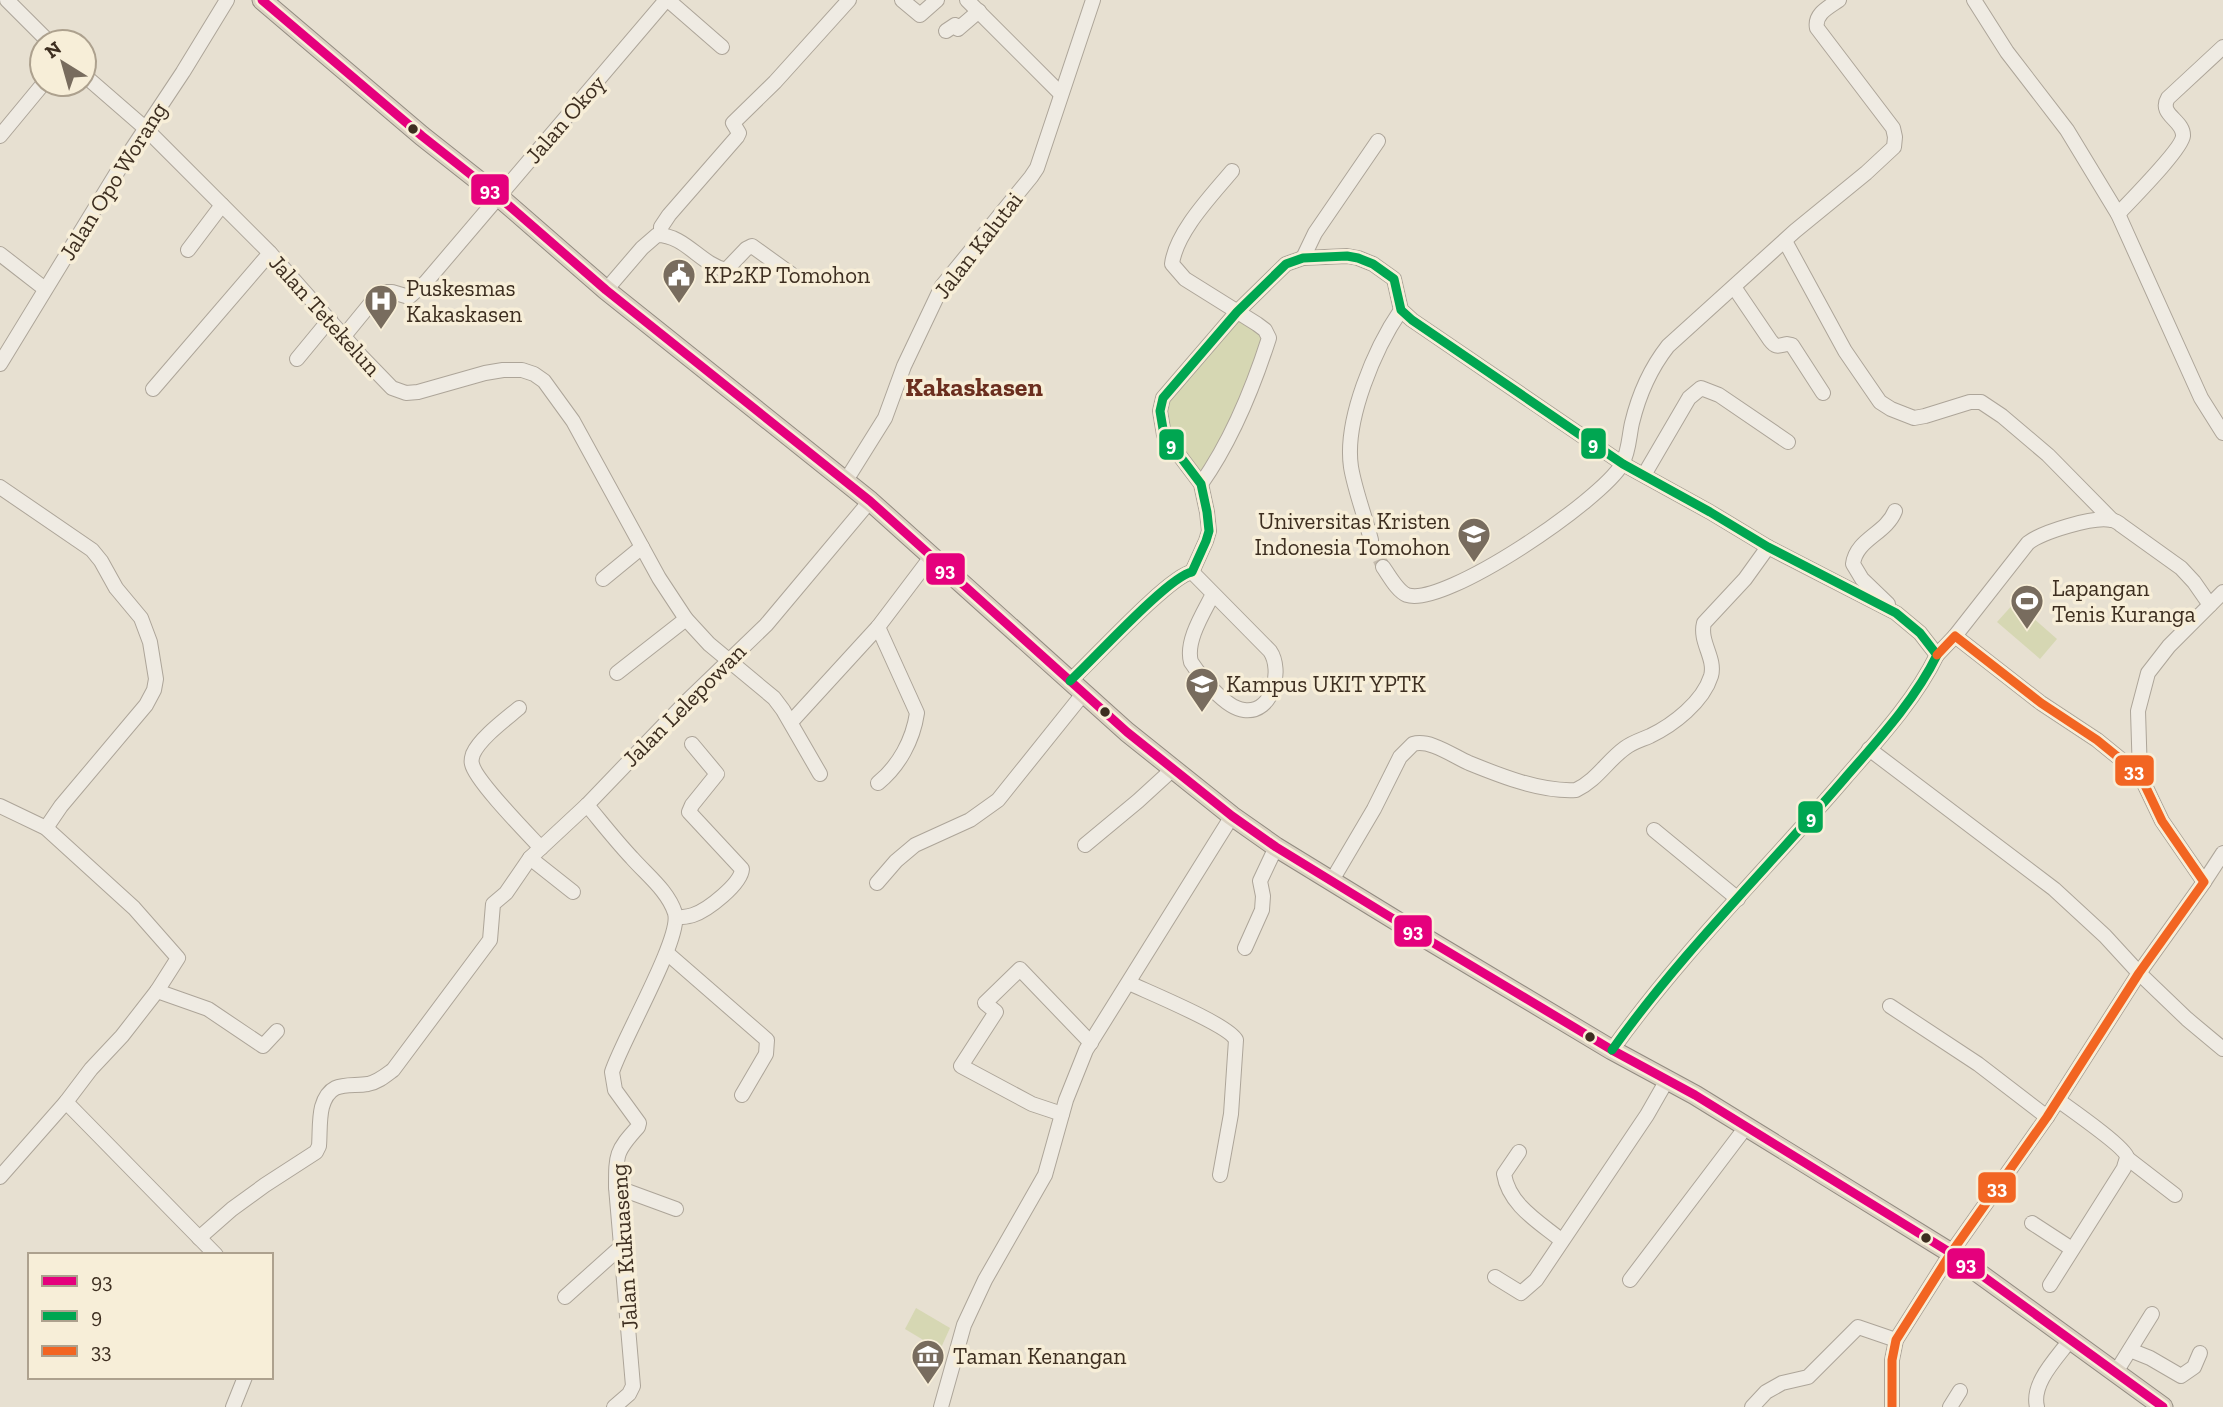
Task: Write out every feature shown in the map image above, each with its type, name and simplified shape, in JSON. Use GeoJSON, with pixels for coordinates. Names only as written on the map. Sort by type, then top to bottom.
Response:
{"type":"FeatureCollection","features":[{"type":"Feature","properties":{"kind":"highway"},"geometry":{"type":"LineString","coordinates":[[262,0],[422,136],[498,196],[606,290],[870,501],[1077,687],[1232,816],[1331,882],[1746,1127],[1951,1253],[2163,1407]]}},
{"type":"Feature","properties":{"kind":"street"},"geometry":{"type":"LineString","coordinates":[[7,0],[35,28]]}},
{"type":"Feature","properties":{"kind":"street","name":"Jalan Opo Worang"},"geometry":{"type":"LineString","coordinates":[[0,364],[227,0]]}},
{"type":"Feature","properties":{"kind":"street"},"geometry":{"type":"LineString","coordinates":[[667,0],[722,47]]}},
{"type":"Feature","properties":{"kind":"street","name":"Jalan Okoy"},"geometry":{"type":"LineString","coordinates":[[344,336],[380,292],[392,292],[403,297],[415,293],[667,0]]}},
{"type":"Feature","properties":{"kind":"street"},"geometry":{"type":"LineString","coordinates":[[661,234],[661,227],[669,215],[737,137],[739,133],[733,123],[789,67],[849,0]]}},
{"type":"Feature","properties":{"kind":"street"},"geometry":{"type":"LineString","coordinates":[[902,0],[920,15],[937,0]]}},
{"type":"Feature","properties":{"kind":"street"},"geometry":{"type":"LineString","coordinates":[[967,0],[1061,94]]}},
{"type":"Feature","properties":{"kind":"street","name":"Jalan Kalutai"},"geometry":{"type":"LineString","coordinates":[[845,482],[886,418],[912,348],[942,286],[1037,168],[1093,0]]}},
{"type":"Feature","properties":{"kind":"street"},"geometry":{"type":"LineString","coordinates":[[1383,566],[1398,587],[1408,594],[1426,596],[1488,569],[1552,529],[1606,483],[1623,464],[1644,382],[1668,346],[1894,147],[1893,128],[1816,28],[1818,16],[1839,0]]}},
{"type":"Feature","properties":{"kind":"street"},"geometry":{"type":"LineString","coordinates":[[1974,0],[2007,52],[2067,130],[2118,214],[2196,387],[2223,433]]}},
{"type":"Feature","properties":{"kind":"street"},"geometry":{"type":"LineString","coordinates":[[946,32],[955,25],[958,29],[979,11]]}},
{"type":"Feature","properties":{"kind":"street"},"geometry":{"type":"LineString","coordinates":[[2118,214],[2169,159],[2181,142],[2182,129],[2165,108],[2165,104],[2223,47]]}},
{"type":"Feature","properties":{"kind":"street","name":"Jalan Tetekelun"},"geometry":{"type":"LineString","coordinates":[[98,87],[145,128],[270,253],[392,388],[406,393],[418,393],[503,370],[522,370],[534,374],[550,388],[573,421],[659,578],[686,619],[709,644],[774,698],[820,774]]}},
{"type":"Feature","properties":{"kind":"street"},"geometry":{"type":"LineString","coordinates":[[0,135],[31,98]]}},
{"type":"Feature","properties":{"kind":"street"},"geometry":{"type":"LineString","coordinates":[[1303,258],[1307,245],[1378,141]]}},
{"type":"Feature","properties":{"kind":"street"},"geometry":{"type":"LineString","coordinates":[[1201,484],[1233,431],[1269,338],[1258,324],[1185,279],[1172,264],[1179,243],[1196,215],[1232,171]]}},
{"type":"Feature","properties":{"kind":"street"},"geometry":{"type":"LineString","coordinates":[[188,250],[222,205]]}},
{"type":"Feature","properties":{"kind":"street"},"geometry":{"type":"LineString","coordinates":[[606,290],[647,243],[661,234],[680,241],[720,269],[726,270],[730,267],[750,246],[791,274]]}},
{"type":"Feature","properties":{"kind":"street"},"geometry":{"type":"LineString","coordinates":[[1785,241],[1845,351],[1880,402],[1914,418],[1970,402],[1981,402],[2048,455],[2112,520],[2181,568],[2210,605]]}},
{"type":"Feature","properties":{"kind":"street"},"geometry":{"type":"LineString","coordinates":[[153,389],[270,253]]}},
{"type":"Feature","properties":{"kind":"street"},"geometry":{"type":"LineString","coordinates":[[0,254],[45,289]]}},
{"type":"Feature","properties":{"kind":"street"},"geometry":{"type":"LineString","coordinates":[[877,883],[896,861],[915,845],[970,820],[998,800],[1077,687],[1146,606],[1178,578],[1192,572],[1209,531],[1201,484],[1164,435],[1160,411],[1163,398],[1237,313],[1286,264],[1303,258],[1347,256],[1373,264],[1394,279],[1401,310],[1412,320],[1623,464],[1768,547],[1896,612]]}},
{"type":"Feature","properties":{"kind":"street"},"geometry":{"type":"LineString","coordinates":[[1734,287],[1775,346],[1792,345],[1823,393]]}},
{"type":"Feature","properties":{"kind":"street"},"geometry":{"type":"LineString","coordinates":[[1371,540],[1351,465],[1352,439],[1369,368],[1387,330],[1401,310]]}},
{"type":"Feature","properties":{"kind":"street"},"geometry":{"type":"LineString","coordinates":[[297,359],[330,319]]}},
{"type":"Feature","properties":{"kind":"street"},"geometry":{"type":"LineString","coordinates":[[1644,475],[1689,398],[1701,388],[1719,395],[1788,442]]}},
{"type":"Feature","properties":{"kind":"street"},"geometry":{"type":"LineString","coordinates":[[0,487],[97,555],[116,588],[141,618],[150,642],[156,678],[154,691],[146,705],[61,806],[46,828]]}},
{"type":"Feature","properties":{"kind":"street","name":"Jalan Lelepowan"},"geometry":{"type":"LineString","coordinates":[[199,1238],[243,1201],[316,1152],[323,1105],[333,1091],[347,1084],[368,1084],[393,1070],[490,940],[493,904],[506,893],[536,853],[766,625],[870,501]]}},
{"type":"Feature","properties":{"kind":"street"},"geometry":{"type":"LineString","coordinates":[[1895,512],[1885,527],[1855,552],[1853,564],[1862,579],[1909,622],[1937,655]]}},
{"type":"Feature","properties":{"kind":"street"},"geometry":{"type":"LineString","coordinates":[[1612,1050],[1658,988],[1869,749],[1921,684],[1937,655],[2020,552],[2036,537],[2066,527],[2098,520],[2112,520]]}},
{"type":"Feature","properties":{"kind":"street"},"geometry":{"type":"LineString","coordinates":[[603,579],[642,547]]}},
{"type":"Feature","properties":{"kind":"street"},"geometry":{"type":"LineString","coordinates":[[1331,882],[1374,809],[1400,757],[1413,744],[1424,743],[1470,763],[1535,785],[1576,790],[1600,774],[1624,749],[1671,724],[1698,698],[1712,674],[1702,632],[1704,623],[1745,579],[1768,547]]}},
{"type":"Feature","properties":{"kind":"street"},"geometry":{"type":"LineString","coordinates":[[790,722],[878,627],[931,557]]}},
{"type":"Feature","properties":{"kind":"street"},"geometry":{"type":"LineString","coordinates":[[1192,572],[1213,594],[1275,659],[1277,672],[1273,688],[1258,708],[1242,710],[1233,706],[1220,696],[1191,662],[1189,656],[1194,636],[1213,594]]}},
{"type":"Feature","properties":{"kind":"street"},"geometry":{"type":"LineString","coordinates":[[2204,882],[2162,821],[2140,775],[2137,711],[2148,673],[2169,646],[2223,592]]}},
{"type":"Feature","properties":{"kind":"street"},"geometry":{"type":"LineString","coordinates":[[617,673],[686,619]]}},
{"type":"Feature","properties":{"kind":"street"},"geometry":{"type":"LineString","coordinates":[[878,627],[917,713],[915,726],[901,756],[890,773],[878,783]]}},
{"type":"Feature","properties":{"kind":"street"},"geometry":{"type":"LineString","coordinates":[[1955,636],[2140,775]]}},
{"type":"Feature","properties":{"kind":"street"},"geometry":{"type":"LineString","coordinates":[[519,708],[479,745],[471,762],[475,772],[536,853],[573,892]]}},
{"type":"Feature","properties":{"kind":"street"},"geometry":{"type":"LineString","coordinates":[[587,805],[631,858],[660,887],[676,918],[705,908],[734,884],[742,873],[689,812],[717,774],[692,744]]}},
{"type":"Feature","properties":{"kind":"street"},"geometry":{"type":"LineString","coordinates":[[1869,749],[2054,889],[2187,1019],[2223,1049]]}},
{"type":"Feature","properties":{"kind":"street"},"geometry":{"type":"LineString","coordinates":[[1085,845],[1173,769]]}},
{"type":"Feature","properties":{"kind":"street"},"geometry":{"type":"LineString","coordinates":[[0,806],[46,828],[134,908],[178,958],[157,991],[122,1036],[0,1177]]}},
{"type":"Feature","properties":{"kind":"street"},"geometry":{"type":"LineString","coordinates":[[941,1407],[964,1325],[985,1280],[1045,1175],[1073,1079],[1091,1043],[1232,816]]}},
{"type":"Feature","properties":{"kind":"street"},"geometry":{"type":"LineString","coordinates":[[1654,830],[1738,899]]}},
{"type":"Feature","properties":{"kind":"street"},"geometry":{"type":"LineString","coordinates":[[1245,948],[1262,910],[1260,881],[1276,847]]}},
{"type":"Feature","properties":{"kind":"street"},"geometry":{"type":"LineString","coordinates":[[1892,1407],[1892,1360],[1896,1340],[1951,1253],[2047,1117],[2139,973],[2221,861]]}},
{"type":"Feature","properties":{"kind":"street","name":"Jalan Kukuaseng"},"geometry":{"type":"LineString","coordinates":[[614,1407],[629,1394],[633,1386],[616,1187],[617,1157],[619,1149],[639,1123],[615,1090],[612,1072],[667,953],[676,918]]}},
{"type":"Feature","properties":{"kind":"street"},"geometry":{"type":"LineString","coordinates":[[667,953],[767,1040],[766,1054],[742,1094]]}},
{"type":"Feature","properties":{"kind":"street"},"geometry":{"type":"LineString","coordinates":[[1062,1114],[1032,1104],[961,1066],[996,1012],[985,1003],[1020,969],[1091,1043]]}},
{"type":"Feature","properties":{"kind":"street"},"geometry":{"type":"LineString","coordinates":[[1129,983],[1234,1035],[1236,1040],[1231,1114],[1220,1175]]}},
{"type":"Feature","properties":{"kind":"street"},"geometry":{"type":"LineString","coordinates":[[157,991],[208,1009],[263,1046],[277,1031]]}},
{"type":"Feature","properties":{"kind":"street"},"geometry":{"type":"LineString","coordinates":[[1890,1006],[1978,1064],[2047,1117]]}},
{"type":"Feature","properties":{"kind":"street"},"geometry":{"type":"LineString","coordinates":[[1495,1277],[1521,1293],[1536,1280],[1647,1115],[1667,1080]]}},
{"type":"Feature","properties":{"kind":"street"},"geometry":{"type":"LineString","coordinates":[[2058,1100],[2115,1143],[2127,1158],[2175,1195]]}},
{"type":"Feature","properties":{"kind":"street"},"geometry":{"type":"LineString","coordinates":[[66,1102],[214,1253]]}},
{"type":"Feature","properties":{"kind":"street"},"geometry":{"type":"LineString","coordinates":[[1630,1280],[1746,1127]]}},
{"type":"Feature","properties":{"kind":"street"},"geometry":{"type":"LineString","coordinates":[[1519,1152],[1504,1174],[1507,1186],[1530,1216],[1561,1240]]}},
{"type":"Feature","properties":{"kind":"street"},"geometry":{"type":"LineString","coordinates":[[2050,1285],[2124,1168],[2127,1158]]}},
{"type":"Feature","properties":{"kind":"street"},"geometry":{"type":"LineString","coordinates":[[616,1187],[676,1209]]}},
{"type":"Feature","properties":{"kind":"street"},"geometry":{"type":"LineString","coordinates":[[2032,1223],[2072,1249]]}},
{"type":"Feature","properties":{"kind":"street"},"geometry":{"type":"LineString","coordinates":[[565,1297],[623,1245]]}},
{"type":"Feature","properties":{"kind":"street"},"geometry":{"type":"LineString","coordinates":[[2116,1372],[2152,1314]]}},
{"type":"Feature","properties":{"kind":"street"},"geometry":{"type":"LineString","coordinates":[[1752,1407],[1766,1392],[1782,1383],[1808,1377],[1858,1327],[1896,1340]]}},
{"type":"Feature","properties":{"kind":"street"},"geometry":{"type":"LineString","coordinates":[[2037,1407],[2035,1399],[2039,1386],[2070,1340]]}},
{"type":"Feature","properties":{"kind":"street"},"geometry":{"type":"LineString","coordinates":[[2130,1350],[2181,1376],[2194,1367],[2200,1353]]}},
{"type":"Feature","properties":{"kind":"street"},"geometry":{"type":"LineString","coordinates":[[233,1407],[244,1379]]}},
{"type":"Feature","properties":{"kind":"street"},"geometry":{"type":"LineString","coordinates":[[1951,1407],[1961,1391]]}},
{"type":"Feature","properties":{"kind":"green space"},"geometry":{"type":"Polygon","coordinates":[[[1237,312],[1269,338],[1201,484],[1169,442],[1163,398],[1237,312]]]}},
{"type":"Feature","properties":{"kind":"green space","name":"Lapangan Tenis Kuranga"},"geometry":{"type":"Polygon","coordinates":[[[2015,602],[2057,639],[2040,659],[1997,622],[2015,602]]]}},
{"type":"Feature","properties":{"kind":"green space"},"geometry":{"type":"Polygon","coordinates":[[[916,1308],[950,1328],[940,1350],[905,1329],[916,1308]]]}},
{"type":"Feature","properties":{"kind":"tunnel"},"geometry":{"type":"LineString","coordinates":[[1371,540],[1383,567]]}},
{"type":"Feature","properties":{"kind":"transit line","name":"93"},"geometry":{"type":"LineString","coordinates":[[262,0],[422,136],[498,196],[606,290],[870,501],[1127,732],[1232,816],[1276,847],[1400,923],[1612,1050],[1695,1095],[1951,1253],[2163,1407]]}},
{"type":"Feature","properties":{"kind":"transit line","name":"9"},"geometry":{"type":"LineString","coordinates":[[1070,681],[1149,603],[1181,577],[1192,572],[1206,541],[1209,531],[1201,484],[1164,435],[1160,411],[1163,398],[1237,312],[1286,264],[1303,258],[1347,256],[1373,264],[1394,279],[1401,310],[1412,320],[1623,464],[1768,547],[1896,613],[1920,633],[1937,655],[1918,688],[1870,749],[1667,979],[1612,1050]]}},
{"type":"Feature","properties":{"kind":"transit line","name":"33"},"geometry":{"type":"LineString","coordinates":[[1892,1407],[1892,1360],[1896,1340],[1951,1253],[2047,1117],[2139,973],[2204,882],[2162,821],[2140,775],[2097,740],[2041,703],[1955,636],[1937,655]]}},
{"type":"Feature","properties":{"kind":"place","name":"KP2KP Tomohon"},"geometry":{"type":"Point","coordinates":[679,305]}},
{"type":"Feature","properties":{"kind":"place","name":"Puskesmas Kakaskasen"},"geometry":{"type":"Point","coordinates":[381,331]}},
{"type":"Feature","properties":{"kind":"place","name":"Universitas Kristen Indonesia Tomohon"},"geometry":{"type":"Point","coordinates":[1474,564]}},
{"type":"Feature","properties":{"kind":"place","name":"Lapangan Tenis Kuranga"},"geometry":{"type":"Point","coordinates":[2027,631]}},
{"type":"Feature","properties":{"kind":"place","name":"Kampus UKIT YPTK"},"geometry":{"type":"Point","coordinates":[1202,714]}},
{"type":"Feature","properties":{"kind":"place","name":"Taman Kenangan"},"geometry":{"type":"Point","coordinates":[928,1386]}},
{"type":"Feature","properties":{"kind":"district","name":"Kakaskasen"},"geometry":{"type":"Point","coordinates":[974,387]}}]}
